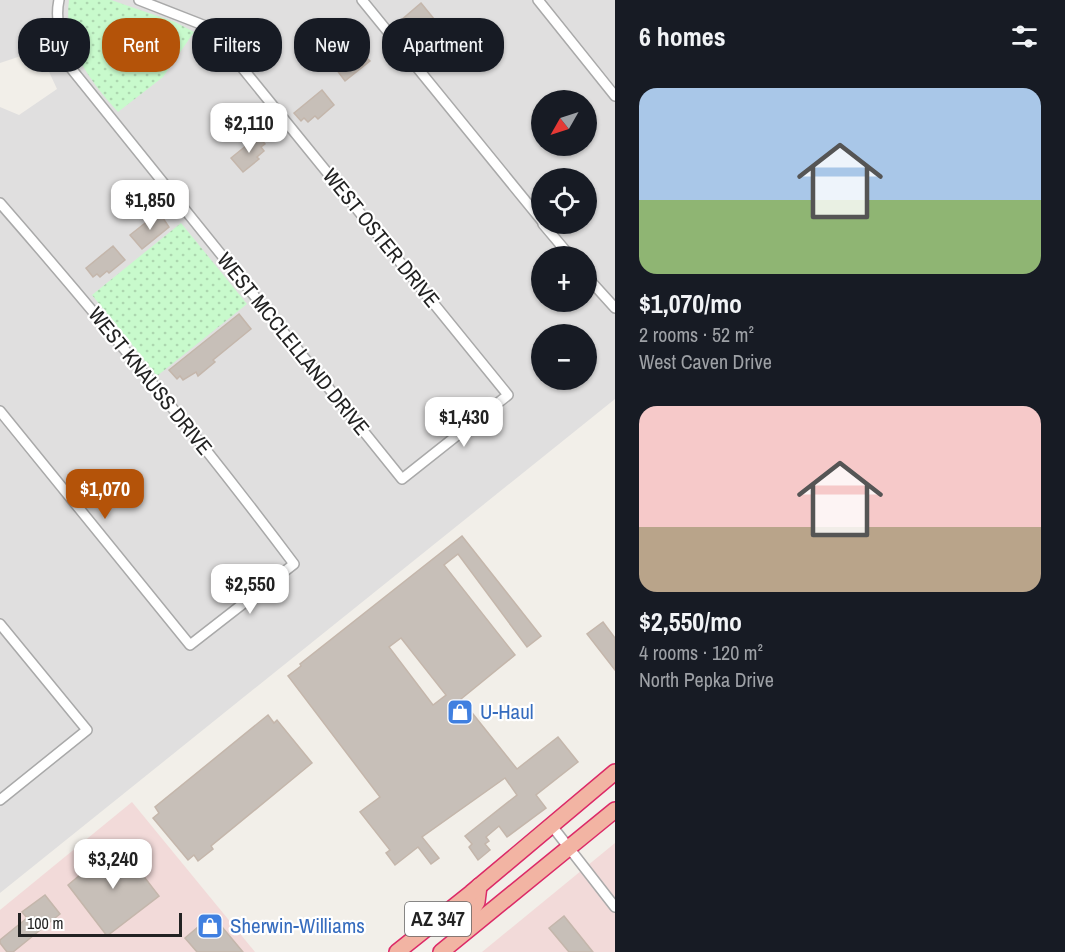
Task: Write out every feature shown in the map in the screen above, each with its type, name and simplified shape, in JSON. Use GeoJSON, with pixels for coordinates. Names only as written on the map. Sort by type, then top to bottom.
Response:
{"type":"FeatureCollection","features":[{"type":"Feature","properties":{"kind":"highway","name":"AZ 347"},"geometry":{"type":"LineString","coordinates":[[397,952],[615,772]]}},
{"type":"Feature","properties":{"kind":"highway","name":"AZ 347"},"geometry":{"type":"LineString","coordinates":[[446,948],[615,810]]}},
{"type":"Feature","properties":{"kind":"highway"},"geometry":{"type":"LineString","coordinates":[[446,948],[477,902],[478,886]]}},
{"type":"Feature","properties":{"kind":"street","name":"WEST MCCLELLAND DRIVE"},"geometry":{"type":"LineString","coordinates":[[59,0],[57,8],[61,43],[70,67],[402,479],[508,395]]}},
{"type":"Feature","properties":{"kind":"street","name":"WEST OSTER DRIVE"},"geometry":{"type":"LineString","coordinates":[[139,0],[203,25],[235,59],[508,395]]}},
{"type":"Feature","properties":{"kind":"street"},"geometry":{"type":"LineString","coordinates":[[362,0],[531,208]]}},
{"type":"Feature","properties":{"kind":"street"},"geometry":{"type":"LineString","coordinates":[[538,0],[615,95]]}},
{"type":"Feature","properties":{"kind":"street","name":"WEST KNAUSS DRIVE"},"geometry":{"type":"LineString","coordinates":[[0,203],[149,379],[227,475],[294,564],[190,645],[0,411]]}},
{"type":"Feature","properties":{"kind":"street"},"geometry":{"type":"LineString","coordinates":[[552,234],[562,246]]}},
{"type":"Feature","properties":{"kind":"street"},"geometry":{"type":"LineString","coordinates":[[597,289],[615,309]]}},
{"type":"Feature","properties":{"kind":"street"},"geometry":{"type":"LineString","coordinates":[[0,624],[87,730],[0,800]]}},
{"type":"Feature","properties":{"kind":"street"},"geometry":{"type":"LineString","coordinates":[[552,826],[615,907]]}},
{"type":"Feature","properties":{"kind":"shaded area"},"geometry":{"type":"Polygon","coordinates":[[[0,0],[615,0],[615,399],[0,893],[0,107],[19,115],[57,89],[49,72],[90,72],[90,18],[18,18],[18,57],[0,63],[0,0]]]}},
{"type":"Feature","properties":{"kind":"shaded area"},"geometry":{"type":"Polygon","coordinates":[[[132,802],[255,952],[0,952],[0,910],[132,802]]]}},
{"type":"Feature","properties":{"kind":"shaded area"},"geometry":{"type":"Polygon","coordinates":[[[615,843],[615,952],[482,952],[615,843]]]}},
{"type":"Feature","properties":{"kind":"green space"},"geometry":{"type":"Polygon","coordinates":[[[69,0],[111,0],[163,18],[102,18],[102,72],[166,72],[118,112],[86,72],[90,72],[90,18],[68,17],[69,0]]]}},
{"type":"Feature","properties":{"kind":"green space"},"geometry":{"type":"Polygon","coordinates":[[[180,25],[192,31],[192,35],[180,52],[180,25]]]}},
{"type":"Feature","properties":{"kind":"green space"},"geometry":{"type":"Polygon","coordinates":[[[181,223],[247,304],[157,376],[92,295],[181,223]]]}},
{"type":"Feature","properties":{"kind":"building"},"geometry":{"type":"Polygon","coordinates":[[[421,3],[433,18],[404,18],[421,3]]]}},
{"type":"Feature","properties":{"kind":"building"},"geometry":{"type":"Polygon","coordinates":[[[338,72],[356,72],[345,81],[338,72]]]}},
{"type":"Feature","properties":{"kind":"building"},"geometry":{"type":"Polygon","coordinates":[[[322,90],[334,105],[318,119],[315,116],[308,122],[304,118],[301,121],[294,113],[322,90]]]}},
{"type":"Feature","properties":{"kind":"building"},"geometry":{"type":"Polygon","coordinates":[[[258,136],[265,144],[261,147],[264,151],[257,157],[259,159],[243,172],[231,158],[258,136]]]}},
{"type":"Feature","properties":{"kind":"building"},"geometry":{"type":"Polygon","coordinates":[[[159,212],[169,227],[142,249],[130,235],[159,212]]]}},
{"type":"Feature","properties":{"kind":"building"},"geometry":{"type":"Polygon","coordinates":[[[113,246],[125,260],[109,273],[107,271],[100,277],[97,274],[93,277],[86,268],[113,246]]]}},
{"type":"Feature","properties":{"kind":"building"},"geometry":{"type":"Polygon","coordinates":[[[239,314],[251,329],[213,360],[215,362],[198,376],[196,372],[183,380],[180,376],[177,379],[169,370],[239,314]]]}},
{"type":"Feature","properties":{"kind":"building"},"geometry":{"type":"Polygon","coordinates":[[[462,536],[541,636],[527,647],[458,554],[444,565],[515,655],[461,699],[517,769],[558,737],[578,762],[536,795],[546,808],[507,837],[499,826],[486,837],[489,841],[485,844],[490,850],[478,860],[469,847],[472,844],[465,836],[517,795],[505,778],[422,837],[439,858],[431,864],[418,847],[395,865],[386,853],[390,850],[360,812],[380,797],[288,676],[301,666],[300,664],[462,536]],[[401,638],[389,647],[433,705],[446,695],[401,638]]]}},
{"type":"Feature","properties":{"kind":"building"},"geometry":{"type":"Polygon","coordinates":[[[603,622],[615,638],[615,670],[587,634],[603,622]]]}},
{"type":"Feature","properties":{"kind":"building"},"geometry":{"type":"Polygon","coordinates":[[[268,715],[274,723],[277,720],[312,763],[211,846],[213,849],[198,861],[194,855],[188,860],[153,818],[159,813],[155,807],[268,715]]]}},
{"type":"Feature","properties":{"kind":"building"},"geometry":{"type":"Polygon","coordinates":[[[118,843],[159,896],[107,936],[68,885],[118,843]]]}},
{"type":"Feature","properties":{"kind":"building"},"geometry":{"type":"Polygon","coordinates":[[[45,895],[60,914],[13,952],[7,952],[0,940],[27,918],[22,912],[45,895]]]}},
{"type":"Feature","properties":{"kind":"building","name":"Sherwin-Williams"},"geometry":{"type":"Polygon","coordinates":[[[212,915],[243,952],[197,952],[185,938],[212,915]]]}},
{"type":"Feature","properties":{"kind":"building"},"geometry":{"type":"Polygon","coordinates":[[[564,916],[593,952],[569,952],[549,928],[564,916]]]}},
{"type":"Feature","properties":{"kind":"place","name":"U-Haul"},"geometry":{"type":"Point","coordinates":[460,712]}},
{"type":"Feature","properties":{"kind":"place","name":"Sherwin-Williams"},"geometry":{"type":"Point","coordinates":[210,926]}}]}
